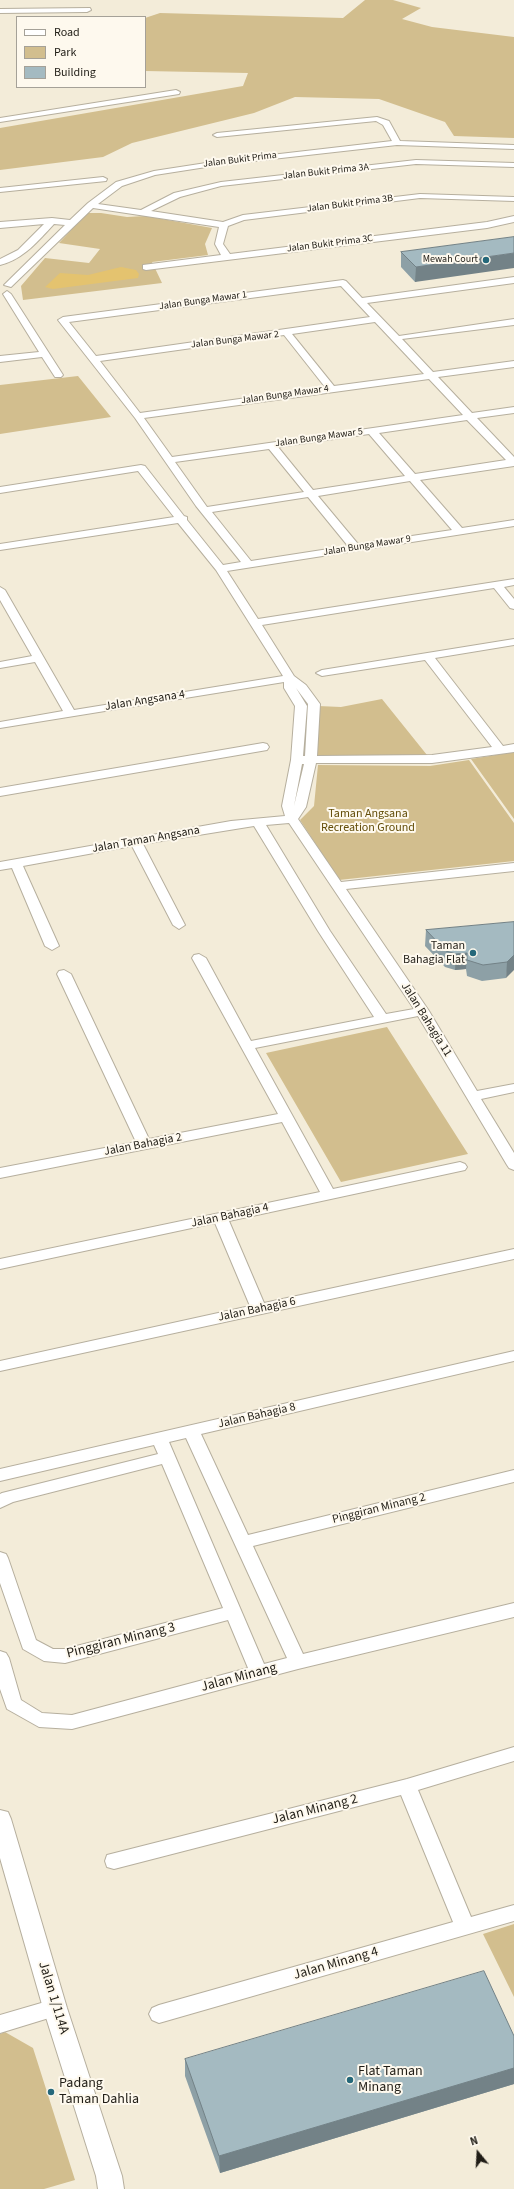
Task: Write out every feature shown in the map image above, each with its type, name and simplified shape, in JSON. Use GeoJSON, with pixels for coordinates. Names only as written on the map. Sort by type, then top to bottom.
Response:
{"type":"FeatureCollection","features":[{"type":"Feature","properties":{"kind":"street"},"geometry":{"type":"LineString","coordinates":[[0,11],[87,10]]}},
{"type":"Feature","properties":{"kind":"street"},"geometry":{"type":"LineString","coordinates":[[0,120],[176,92]]}},
{"type":"Feature","properties":{"kind":"street"},"geometry":{"type":"LineString","coordinates":[[217,135],[377,119],[386,123],[397,143]]}},
{"type":"Feature","properties":{"kind":"street","name":"Jalan Bukit Prima"},"geometry":{"type":"LineString","coordinates":[[4,290],[91,205],[119,184],[181,168],[397,143],[514,147]]}},
{"type":"Feature","properties":{"kind":"street","name":"Jalan Bukit Prima 3A"},"geometry":{"type":"LineString","coordinates":[[143,212],[177,195],[221,184],[416,162],[514,165]]}},
{"type":"Feature","properties":{"kind":"street"},"geometry":{"type":"LineString","coordinates":[[0,190],[103,179]]}},
{"type":"Feature","properties":{"kind":"street","name":"Jalan Bukit Prima 3B"},"geometry":{"type":"LineString","coordinates":[[224,225],[244,218],[420,196],[514,199]]}},
{"type":"Feature","properties":{"kind":"street"},"geometry":{"type":"LineString","coordinates":[[91,205],[224,225],[218,244],[227,257]]}},
{"type":"Feature","properties":{"kind":"street","name":"Jalan Bukit Prima 3C"},"geometry":{"type":"LineString","coordinates":[[146,266],[487,225],[514,218]]}},
{"type":"Feature","properties":{"kind":"street"},"geometry":{"type":"LineString","coordinates":[[0,262],[8,261],[30,243],[52,221]]}},
{"type":"Feature","properties":{"kind":"street"},"geometry":{"type":"LineString","coordinates":[[0,225],[52,221],[72,223]]}},
{"type":"Feature","properties":{"kind":"street"},"geometry":{"type":"LineString","coordinates":[[360,301],[514,280]]}},
{"type":"Feature","properties":{"kind":"street","name":"Jalan Bunga Mawar 1"},"geometry":{"type":"LineString","coordinates":[[93,359],[63,320],[343,283],[360,301]]}},
{"type":"Feature","properties":{"kind":"street"},"geometry":{"type":"LineString","coordinates":[[4,290],[42,354],[58,375]]}},
{"type":"Feature","properties":{"kind":"street"},"geometry":{"type":"LineString","coordinates":[[360,301],[433,376],[513,463]]}},
{"type":"Feature","properties":{"kind":"street","name":"Jalan Bunga Mawar 2"},"geometry":{"type":"LineString","coordinates":[[93,359],[287,333],[377,319]]}},
{"type":"Feature","properties":{"kind":"street"},"geometry":{"type":"LineString","coordinates":[[403,337],[514,322]]}},
{"type":"Feature","properties":{"kind":"street"},"geometry":{"type":"LineString","coordinates":[[287,333],[331,389]]}},
{"type":"Feature","properties":{"kind":"street"},"geometry":{"type":"LineString","coordinates":[[0,359],[42,354]]}},
{"type":"Feature","properties":{"kind":"street"},"geometry":{"type":"LineString","coordinates":[[93,359],[138,416],[205,510],[248,564]]}},
{"type":"Feature","properties":{"kind":"street","name":"Jalan Bunga Mawar 4"},"geometry":{"type":"LineString","coordinates":[[138,416],[514,364]]}},
{"type":"Feature","properties":{"kind":"street","name":"Jalan Bunga Mawar 5"},"geometry":{"type":"LineString","coordinates":[[169,460],[514,410]]}},
{"type":"Feature","properties":{"kind":"street"},"geometry":{"type":"LineString","coordinates":[[371,430],[414,477],[460,532]]}},
{"type":"Feature","properties":{"kind":"street"},"geometry":{"type":"LineString","coordinates":[[271,445],[355,548]]}},
{"type":"Feature","properties":{"kind":"street"},"geometry":{"type":"LineString","coordinates":[[205,510],[513,463]]}},
{"type":"Feature","properties":{"kind":"street"},"geometry":{"type":"LineString","coordinates":[[0,490],[142,468],[183,519],[220,569],[290,678],[302,687],[314,704],[310,760],[300,807],[292,819]]}},
{"type":"Feature","properties":{"kind":"street"},"geometry":{"type":"LineString","coordinates":[[0,547],[183,519]]}},
{"type":"Feature","properties":{"kind":"street","name":"Jalan Bunga Mawar 9"},"geometry":{"type":"LineString","coordinates":[[220,569],[514,523]]}},
{"type":"Feature","properties":{"kind":"street"},"geometry":{"type":"LineString","coordinates":[[256,623],[514,582]]}},
{"type":"Feature","properties":{"kind":"street"},"geometry":{"type":"LineString","coordinates":[[496,584],[514,606]]}},
{"type":"Feature","properties":{"kind":"street"},"geometry":{"type":"LineString","coordinates":[[0,590],[4,603],[39,658],[70,713]]}},
{"type":"Feature","properties":{"kind":"street"},"geometry":{"type":"LineString","coordinates":[[322,673],[514,642]]}},
{"type":"Feature","properties":{"kind":"street"},"geometry":{"type":"LineString","coordinates":[[428,656],[500,750]]}},
{"type":"Feature","properties":{"kind":"street"},"geometry":{"type":"LineString","coordinates":[[0,665],[39,658]]}},
{"type":"Feature","properties":{"kind":"street"},"geometry":{"type":"LineString","coordinates":[[290,678],[290,688],[301,706],[296,760],[288,806],[292,819]]}},
{"type":"Feature","properties":{"kind":"street","name":"Jalan Angsana 4"},"geometry":{"type":"LineString","coordinates":[[0,725],[290,678]]}},
{"type":"Feature","properties":{"kind":"street"},"geometry":{"type":"LineString","coordinates":[[0,792],[264,747]]}},
{"type":"Feature","properties":{"kind":"street"},"geometry":{"type":"LineString","coordinates":[[296,760],[432,759],[514,748]]}},
{"type":"Feature","properties":{"kind":"street","name":"Jalan Taman Angsana"},"geometry":{"type":"LineString","coordinates":[[0,866],[258,822],[292,819]]}},
{"type":"Feature","properties":{"kind":"street","name":"Jalan Bahagia 11"},"geometry":{"type":"LineString","coordinates":[[292,819],[422,1011],[474,1096],[514,1166]]}},
{"type":"Feature","properties":{"kind":"street"},"geometry":{"type":"LineString","coordinates":[[258,822],[324,931],[382,1019]]}},
{"type":"Feature","properties":{"kind":"street"},"geometry":{"type":"LineString","coordinates":[[136,842],[179,924]]}},
{"type":"Feature","properties":{"kind":"street"},"geometry":{"type":"LineString","coordinates":[[16,863],[52,946]]}},
{"type":"Feature","properties":{"kind":"street"},"geometry":{"type":"LineString","coordinates":[[338,886],[514,867]]}},
{"type":"Feature","properties":{"kind":"street"},"geometry":{"type":"LineString","coordinates":[[199,958],[329,1195]]}},
{"type":"Feature","properties":{"kind":"street"},"geometry":{"type":"LineString","coordinates":[[64,974],[146,1145]]}},
{"type":"Feature","properties":{"kind":"street"},"geometry":{"type":"LineString","coordinates":[[247,1046],[422,1011]]}},
{"type":"Feature","properties":{"kind":"street"},"geometry":{"type":"LineString","coordinates":[[474,1096],[514,1088]]}},
{"type":"Feature","properties":{"kind":"street","name":"Jalan Bahagia 2"},"geometry":{"type":"LineString","coordinates":[[0,1173],[286,1117]]}},
{"type":"Feature","properties":{"kind":"street","name":"Jalan Bahagia 4"},"geometry":{"type":"LineString","coordinates":[[0,1264],[460,1167]]}},
{"type":"Feature","properties":{"kind":"street"},"geometry":{"type":"LineString","coordinates":[[220,1218],[259,1310]]}},
{"type":"Feature","properties":{"kind":"street","name":"Jalan Bahagia 6"},"geometry":{"type":"LineString","coordinates":[[0,1366],[514,1254]]}},
{"type":"Feature","properties":{"kind":"street","name":"Jalan Bahagia 8"},"geometry":{"type":"LineString","coordinates":[[0,1475],[514,1356]]}},
{"type":"Feature","properties":{"kind":"street"},"geometry":{"type":"LineString","coordinates":[[191,1431],[244,1542],[298,1662]]}},
{"type":"Feature","properties":{"kind":"street"},"geometry":{"type":"LineString","coordinates":[[160,1439],[234,1612],[258,1673]]}},
{"type":"Feature","properties":{"kind":"street"},"geometry":{"type":"LineString","coordinates":[[0,1502],[8,1497],[168,1458]]}},
{"type":"Feature","properties":{"kind":"street","name":"Pinggiran Minang 2"},"geometry":{"type":"LineString","coordinates":[[244,1542],[514,1476]]}},
{"type":"Feature","properties":{"kind":"street","name":"Pinggiran Minang 3"},"geometry":{"type":"LineString","coordinates":[[0,1558],[29,1644],[50,1656],[65,1656],[234,1612]]}},
{"type":"Feature","properties":{"kind":"street","name":"Jalan Minang"},"geometry":{"type":"LineString","coordinates":[[0,1658],[13,1704],[40,1720],[72,1722],[298,1662],[514,1610]]}},
{"type":"Feature","properties":{"kind":"street","name":"Jalan Minang 2"},"geometry":{"type":"LineString","coordinates":[[114,1861],[406,1786],[514,1754]]}},
{"type":"Feature","properties":{"kind":"street"},"geometry":{"type":"LineString","coordinates":[[406,1786],[465,1927]]}},
{"type":"Feature","properties":{"kind":"street","name":"Jalan 1/114A"},"geometry":{"type":"LineString","coordinates":[[1,1828],[55,2008],[113,2185]]}},
{"type":"Feature","properties":{"kind":"street","name":"Jalan Minang 4"},"geometry":{"type":"LineString","coordinates":[[159,2014],[514,1913]]}},
{"type":"Feature","properties":{"kind":"street"},"geometry":{"type":"LineString","coordinates":[[0,2024],[55,2008]]}},
{"type":"Feature","properties":{"kind":"green space"},"geometry":{"type":"Polygon","coordinates":[[[365,0],[393,0],[421,8],[402,19],[432,27],[514,37],[514,138],[454,136],[445,122],[379,99],[295,97],[254,113],[132,143],[103,157],[0,170],[0,128],[243,86],[248,73],[146,71],[146,18],[160,13],[343,18],[365,0]]]}},
{"type":"Feature","properties":{"kind":"green space"},"geometry":{"type":"Polygon","coordinates":[[[87,213],[101,213],[127,217],[146,216],[212,228],[205,244],[208,255],[152,262],[162,283],[23,300],[21,286],[45,258],[89,263],[100,249],[59,243],[87,213]]]}},
{"type":"Feature","properties":{"kind":"green space"},"geometry":{"type":"Polygon","coordinates":[[[78,376],[111,417],[0,434],[0,385],[78,376]]]}},
{"type":"Feature","properties":{"kind":"green space"},"geometry":{"type":"Polygon","coordinates":[[[382,699],[427,755],[317,756],[318,706],[341,707],[382,699]]]}},
{"type":"Feature","properties":{"kind":"green space"},"geometry":{"type":"Polygon","coordinates":[[[514,752],[514,819],[471,759],[514,752]]]}},
{"type":"Feature","properties":{"kind":"green space","name":"Taman Angsana Recreation Ground"},"geometry":{"type":"Polygon","coordinates":[[[469,760],[514,823],[514,861],[339,880],[300,820],[314,806],[318,765],[430,766],[469,760]]]}},
{"type":"Feature","properties":{"kind":"green space"},"geometry":{"type":"Polygon","coordinates":[[[387,1027],[468,1154],[341,1182],[266,1053],[387,1027]]]}},
{"type":"Feature","properties":{"kind":"green space"},"geometry":{"type":"Polygon","coordinates":[[[514,1924],[514,1997],[483,1934],[514,1924]]]}},
{"type":"Feature","properties":{"kind":"green space"},"geometry":{"type":"Polygon","coordinates":[[[5,2032],[33,2048],[75,2180],[44,2189],[0,2189],[0,2034],[5,2032]]]}},
{"type":"Feature","properties":{"kind":"shaded area"},"geometry":{"type":"Polygon","coordinates":[[[121,267],[136,270],[139,274],[138,278],[53,289],[45,287],[60,273],[88,275],[121,267]]]}},
{"type":"Feature","properties":{"kind":"building"},"geometry":{"type":"Polygon","coordinates":[[[514,237],[514,253],[416,267],[401,252],[514,237]]]}},
{"type":"Feature","properties":{"kind":"building"},"geometry":{"type":"Polygon","coordinates":[[[514,922],[514,955],[507,962],[483,965],[467,960],[467,953],[456,954],[446,951],[426,930],[514,922]]]}},
{"type":"Feature","properties":{"kind":"building","name":"Flat Taman Minang"},"geometry":{"type":"Polygon","coordinates":[[[484,1971],[514,2036],[514,2068],[219,2156],[185,2059],[484,1971]]]}},
{"type":"Feature","properties":{"kind":"place","name":"Mewah Court"},"geometry":{"type":"Point","coordinates":[486,260]}},
{"type":"Feature","properties":{"kind":"place","name":"Taman Bahagia Flat"},"geometry":{"type":"Point","coordinates":[473,953]}},
{"type":"Feature","properties":{"kind":"place","name":"Flat Taman Minang"},"geometry":{"type":"Point","coordinates":[350,2080]}},
{"type":"Feature","properties":{"kind":"place","name":"Padang Taman Dahlia"},"geometry":{"type":"Point","coordinates":[51,2092]}}]}
